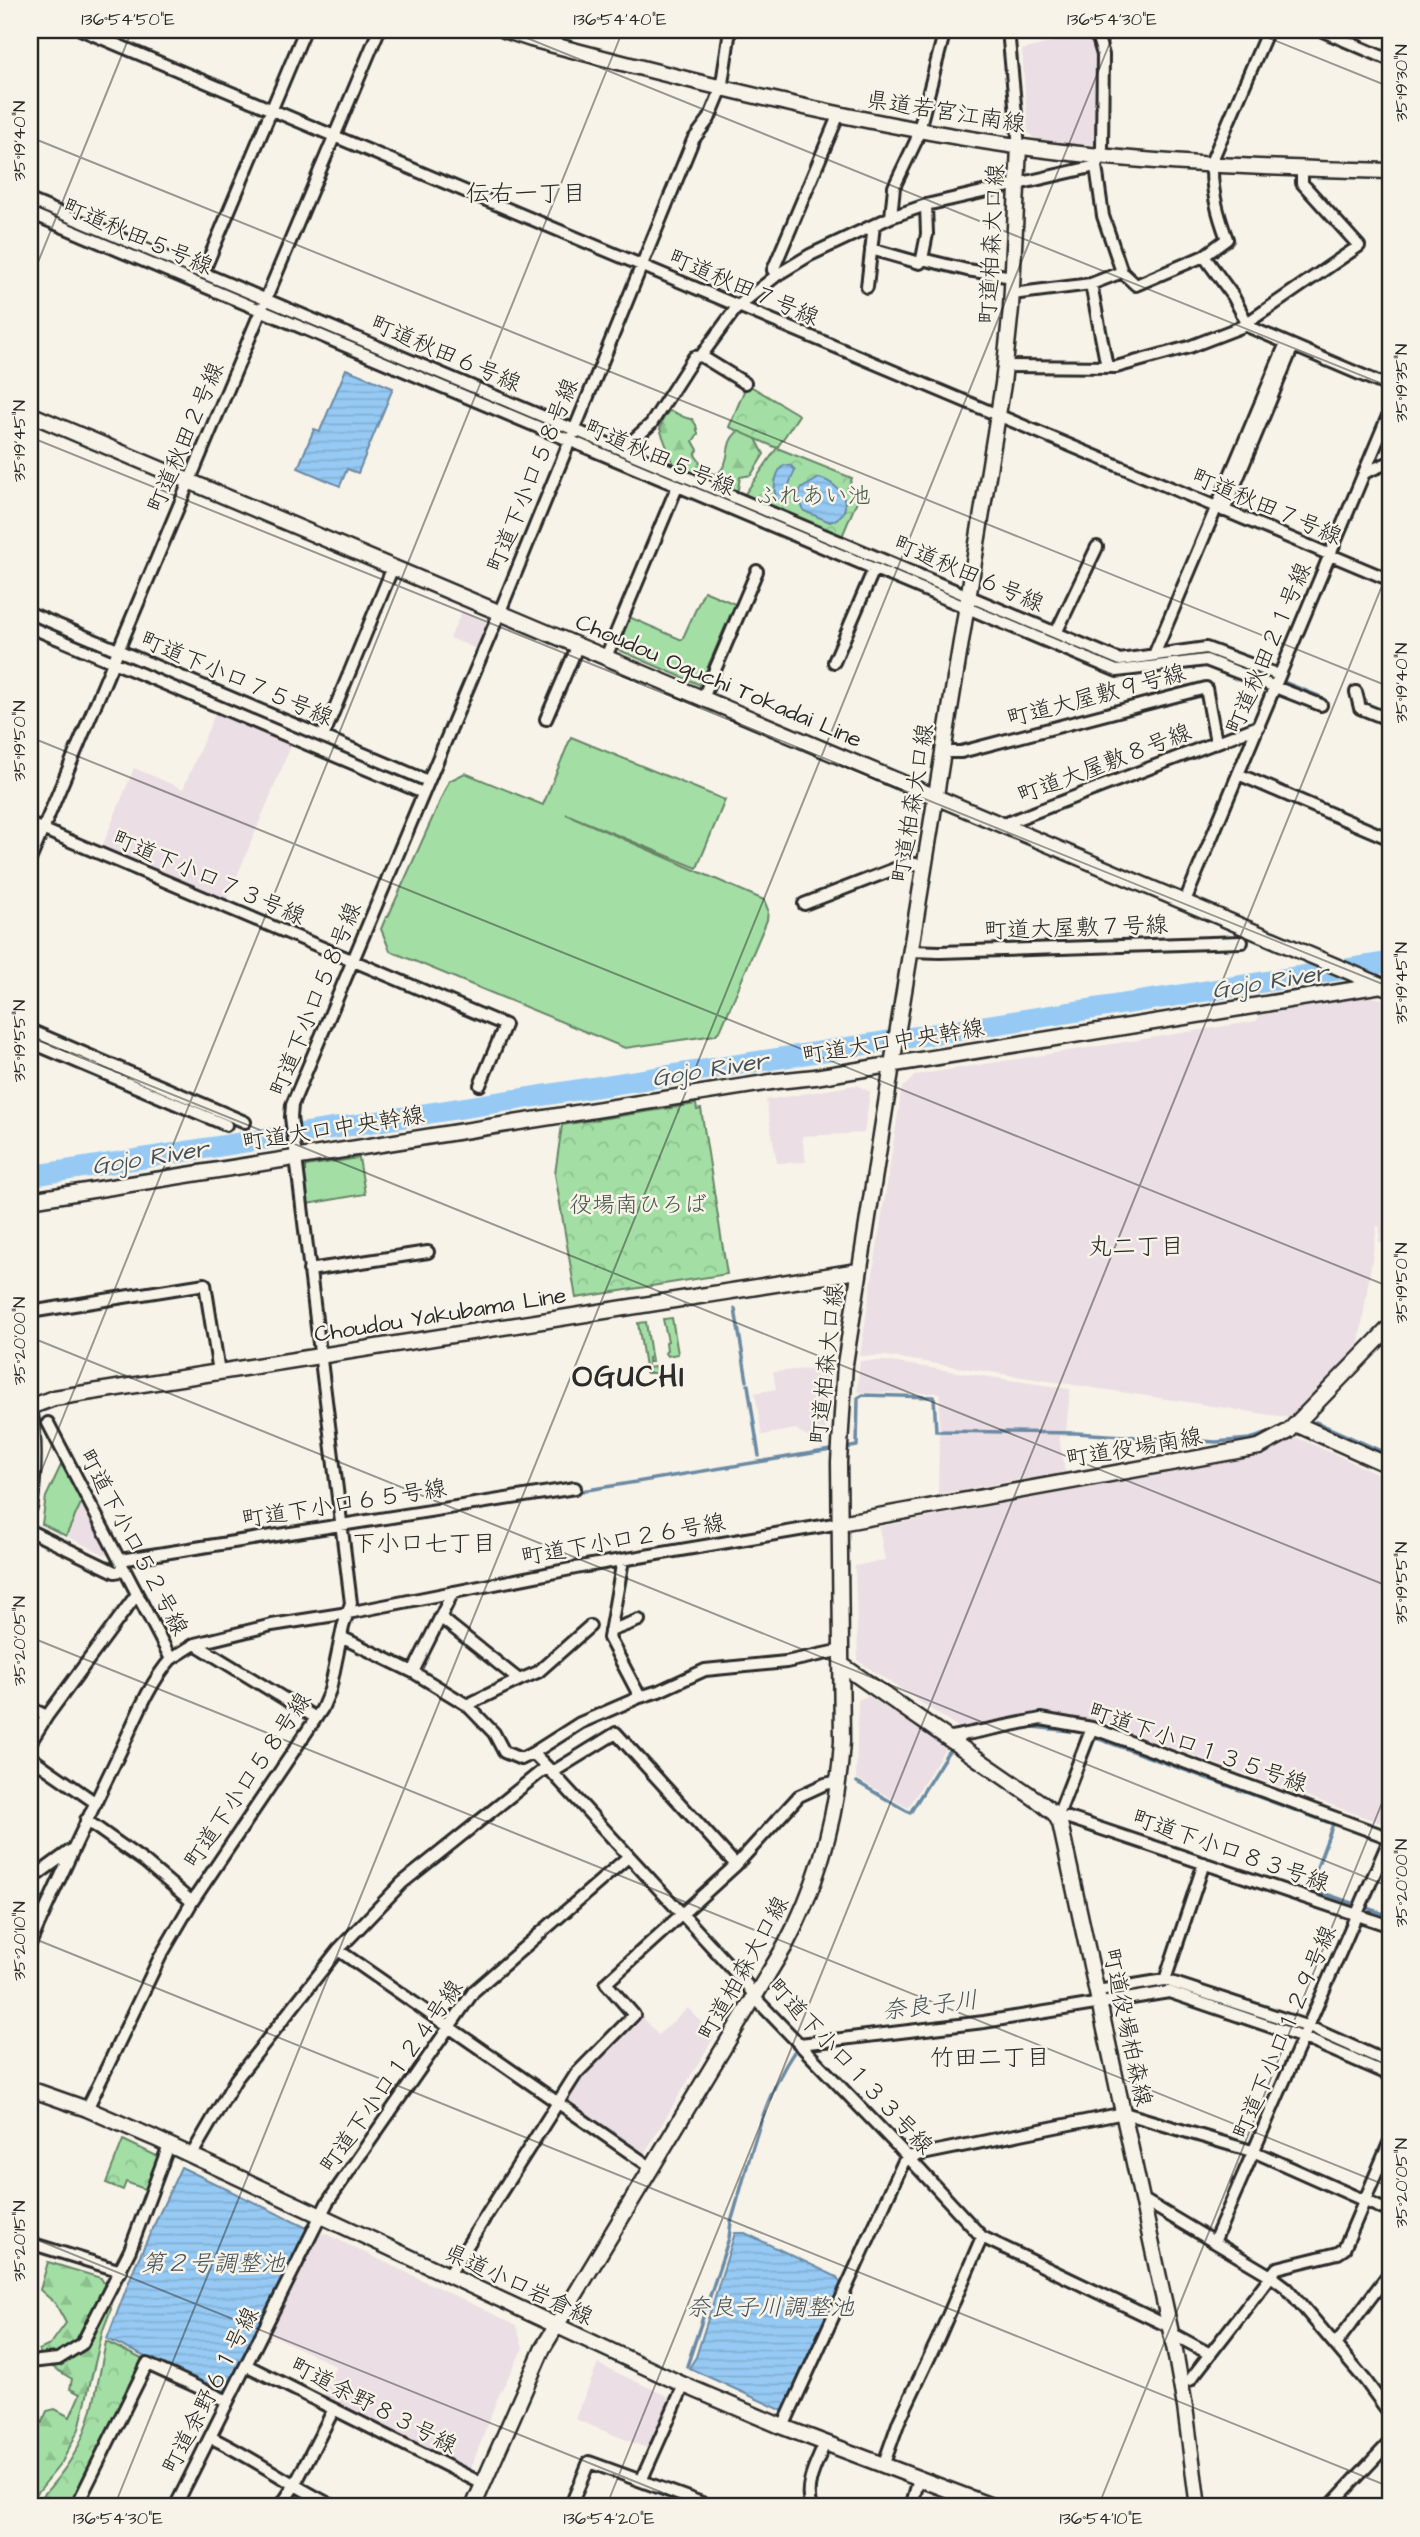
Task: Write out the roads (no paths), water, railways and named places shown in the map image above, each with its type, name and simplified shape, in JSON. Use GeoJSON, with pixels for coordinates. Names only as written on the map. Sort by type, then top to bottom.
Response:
{"type":"FeatureCollection","features":[{"type":"Feature","properties":{"kind":"street","name":"町道秋田７号線"},"geometry":{"type":"LineString","coordinates":[[82,30],[1390,580]]}},
{"type":"Feature","properties":{"kind":"street"},"geometry":{"type":"LineString","coordinates":[[202,273],[305,30]]}},
{"type":"Feature","properties":{"kind":"street","name":"町道秋田２号線"},"geometry":{"type":"LineString","coordinates":[[30,860],[379,30]]}},
{"type":"Feature","properties":{"kind":"street","name":"県道若宮江南線"},"geometry":{"type":"LineString","coordinates":[[504,30],[531,40],[721,90],[838,116],[1098,161],[1390,171]]}},
{"type":"Feature","properties":{"kind":"street","name":"町道下小口５８号線"},"geometry":{"type":"LineString","coordinates":[[86,2109],[160,1957],[192,1902],[316,1718],[330,1690],[351,1603],[291,1117],[299,1085],[499,612],[693,141],[709,119],[721,90],[730,30]]}},
{"type":"Feature","properties":{"kind":"street"},"geometry":{"type":"LineString","coordinates":[[891,217],[894,187],[916,141],[945,30]]}},
{"type":"Feature","properties":{"kind":"street"},"geometry":{"type":"LineString","coordinates":[[1008,30],[1019,147]]}},
{"type":"Feature","properties":{"kind":"street"},"geometry":{"type":"LineString","coordinates":[[1087,30],[1098,38],[1103,55],[1104,81],[1098,161],[1103,216],[1122,272],[1136,285],[1204,256],[1227,239],[1221,223],[1213,158],[1268,30]]}},
{"type":"Feature","properties":{"kind":"street"},"geometry":{"type":"LineString","coordinates":[[1320,30],[1390,60]]}},
{"type":"Feature","properties":{"kind":"street"},"geometry":{"type":"LineString","coordinates":[[777,275],[773,270],[838,116]]}},
{"type":"Feature","properties":{"kind":"street","name":"町道柏森大口線"},"geometry":{"type":"LineString","coordinates":[[474,2507],[544,2348],[785,1946],[812,1889],[829,1833],[839,1781],[842,1741],[840,1413],[858,1271],[999,417],[1012,294],[1019,147]]}},
{"type":"Feature","properties":{"kind":"street"},"geometry":{"type":"LineString","coordinates":[[701,356],[737,307],[777,275],[810,255],[891,217],[926,205],[1098,161]]}},
{"type":"Feature","properties":{"kind":"street"},"geometry":{"type":"LineString","coordinates":[[1006,366],[1126,366],[1189,347],[1246,324],[1359,246],[1302,183],[1302,169]]}},
{"type":"Feature","properties":{"kind":"street","name":"町道秋田６号線"},"geometry":{"type":"LineString","coordinates":[[30,200],[202,273],[263,305],[573,429],[968,602],[1056,633],[1119,660],[1206,648],[1277,680]]}},
{"type":"Feature","properties":{"kind":"street"},"geometry":{"type":"LineString","coordinates":[[871,249],[920,263],[927,234],[926,205]]}},
{"type":"Feature","properties":{"kind":"street","name":"町道秋田５号線"},"geometry":{"type":"LineString","coordinates":[[30,213],[263,305],[568,441],[874,569],[968,602],[1116,671],[1206,660],[1277,680],[1321,705]]}},
{"type":"Feature","properties":{"kind":"street"},"geometry":{"type":"LineString","coordinates":[[867,287],[874,225]]}},
{"type":"Feature","properties":{"kind":"street"},"geometry":{"type":"LineString","coordinates":[[1204,256],[1233,296],[1246,324],[1390,387]]}},
{"type":"Feature","properties":{"kind":"street"},"geometry":{"type":"LineString","coordinates":[[922,259],[967,271],[1013,277]]}},
{"type":"Feature","properties":{"kind":"street"},"geometry":{"type":"LineString","coordinates":[[1012,294],[1091,284],[1122,272]]}},
{"type":"Feature","properties":{"kind":"street"},"geometry":{"type":"LineString","coordinates":[[1091,284],[1107,367]]}},
{"type":"Feature","properties":{"kind":"street"},"geometry":{"type":"LineString","coordinates":[[1154,655],[1220,509],[1289,345]]}},
{"type":"Feature","properties":{"kind":"street"},"geometry":{"type":"LineString","coordinates":[[621,450],[651,424],[694,357],[701,356],[745,383]]}},
{"type":"Feature","properties":{"kind":"street","name":"町道秋田２１号線"},"geometry":{"type":"LineString","coordinates":[[1185,901],[1390,411]]}},
{"type":"Feature","properties":{"kind":"street","name":"Choudou Oguchi Tokadai Line"},"geometry":{"type":"LineString","coordinates":[[30,414],[1383,984]]}},
{"type":"Feature","properties":{"kind":"street"},"geometry":{"type":"LineString","coordinates":[[1364,473],[1390,462]]}},
{"type":"Feature","properties":{"kind":"street"},"geometry":{"type":"LineString","coordinates":[[606,657],[677,487]]}},
{"type":"Feature","properties":{"kind":"street"},"geometry":{"type":"LineString","coordinates":[[1056,633],[1097,547]]}},
{"type":"Feature","properties":{"kind":"street"},"geometry":{"type":"LineString","coordinates":[[323,737],[393,567]]}},
{"type":"Feature","properties":{"kind":"street"},"geometry":{"type":"LineString","coordinates":[[834,662],[874,569]]}},
{"type":"Feature","properties":{"kind":"street"},"geometry":{"type":"LineString","coordinates":[[703,698],[757,571]]}},
{"type":"Feature","properties":{"kind":"street","name":"町道下小口７５号線"},"geometry":{"type":"LineString","coordinates":[[30,613],[428,781]]}},
{"type":"Feature","properties":{"kind":"street"},"geometry":{"type":"LineString","coordinates":[[30,627],[423,793]]}},
{"type":"Feature","properties":{"kind":"street"},"geometry":{"type":"LineString","coordinates":[[546,719],[578,645]]}},
{"type":"Feature","properties":{"kind":"street","name":"町道大屋敷９号線"},"geometry":{"type":"LineString","coordinates":[[943,752],[961,752],[1206,688],[1216,742]]}},
{"type":"Feature","properties":{"kind":"street"},"geometry":{"type":"LineString","coordinates":[[1356,692],[1360,708],[1390,720]]}},
{"type":"Feature","properties":{"kind":"street","name":"町道大屋敷８号線"},"geometry":{"type":"LineString","coordinates":[[1004,824],[1259,726]]}},
{"type":"Feature","properties":{"kind":"street"},"geometry":{"type":"LineString","coordinates":[[1238,774],[1390,839]]}},
{"type":"Feature","properties":{"kind":"street","name":"町道下小口７３号線"},"geometry":{"type":"LineString","coordinates":[[30,824],[505,1025],[481,1085]]}},
{"type":"Feature","properties":{"kind":"street"},"geometry":{"type":"LineString","coordinates":[[804,904],[910,863],[925,866]]}},
{"type":"Feature","properties":{"kind":"street","name":"町道大屋敷７号線"},"geometry":{"type":"LineString","coordinates":[[911,951],[1242,942]]}},
{"type":"Feature","properties":{"kind":"street","name":"町道大口中央幹線"},"geometry":{"type":"LineString","coordinates":[[30,1200],[296,1154],[891,1065],[1383,984]]}},
{"type":"Feature","properties":{"kind":"street"},"geometry":{"type":"LineString","coordinates":[[30,1030],[246,1122]]}},
{"type":"Feature","properties":{"kind":"street"},"geometry":{"type":"LineString","coordinates":[[30,1042],[226,1125]]}},
{"type":"Feature","properties":{"kind":"street"},"geometry":{"type":"LineString","coordinates":[[309,1270],[428,1252]]}},
{"type":"Feature","properties":{"kind":"street","name":"Choudou Yakubama Line"},"geometry":{"type":"LineString","coordinates":[[30,1409],[54,1398],[858,1271]]}},
{"type":"Feature","properties":{"kind":"street"},"geometry":{"type":"LineString","coordinates":[[30,1312],[205,1284],[219,1372]]}},
{"type":"Feature","properties":{"kind":"street","name":"町道役場南線"},"geometry":{"type":"LineString","coordinates":[[840,1523],[1251,1450],[1278,1438],[1296,1424],[1390,1327]]}},
{"type":"Feature","properties":{"kind":"street"},"geometry":{"type":"LineString","coordinates":[[30,1409],[34,1465],[30,1506]]}},
{"type":"Feature","properties":{"kind":"street","name":"町道下小口５２号線"},"geometry":{"type":"LineString","coordinates":[[30,1944],[86,1820],[149,1694],[171,1659],[48,1423]]}},
{"type":"Feature","properties":{"kind":"street"},"geometry":{"type":"LineString","coordinates":[[1296,1424],[1390,1466]]}},
{"type":"Feature","properties":{"kind":"street","name":"町道下小口６５号線"},"geometry":{"type":"LineString","coordinates":[[122,1565],[341,1525],[575,1488]]}},
{"type":"Feature","properties":{"kind":"street","name":"町道下小口２６号線"},"geometry":{"type":"LineString","coordinates":[[171,1659],[195,1644],[272,1625],[840,1523]]}},
{"type":"Feature","properties":{"kind":"street"},"geometry":{"type":"LineString","coordinates":[[30,1531],[115,1572],[122,1565]]}},
{"type":"Feature","properties":{"kind":"street"},"geometry":{"type":"LineString","coordinates":[[623,1560],[609,1638],[640,1697]]}},
{"type":"Feature","properties":{"kind":"street"},"geometry":{"type":"LineString","coordinates":[[413,1672],[453,1592]]}},
{"type":"Feature","properties":{"kind":"street"},"geometry":{"type":"LineString","coordinates":[[30,1744],[47,1716],[137,1594]]}},
{"type":"Feature","properties":{"kind":"street"},"geometry":{"type":"LineString","coordinates":[[440,1618],[519,1680]]}},
{"type":"Feature","properties":{"kind":"street"},"geometry":{"type":"LineString","coordinates":[[610,1631],[639,1620]]}},
{"type":"Feature","properties":{"kind":"street"},"geometry":{"type":"LineString","coordinates":[[467,1705],[538,1672],[590,1626]]}},
{"type":"Feature","properties":{"kind":"street"},"geometry":{"type":"LineString","coordinates":[[341,1637],[413,1672],[467,1705],[494,1733],[504,1752],[522,1759],[580,1723],[705,1670],[842,1657],[947,1738],[1045,1806],[1057,1818],[1092,1728]]}},
{"type":"Feature","properties":{"kind":"street"},"geometry":{"type":"LineString","coordinates":[[195,1644],[316,1718]]}},
{"type":"Feature","properties":{"kind":"street"},"geometry":{"type":"LineString","coordinates":[[30,1708],[47,1716]]}},
{"type":"Feature","properties":{"kind":"street","name":"町道下小口１３５号線"},"geometry":{"type":"LineString","coordinates":[[947,1738],[1041,1719],[1092,1728],[1390,1838]]}},
{"type":"Feature","properties":{"kind":"street"},"geometry":{"type":"LineString","coordinates":[[191,2156],[236,2079],[338,1950],[402,1884],[543,1770],[556,1770],[616,1733],[736,1865]]}},
{"type":"Feature","properties":{"kind":"street","name":"町道下小口１３３号線"},"geometry":{"type":"LineString","coordinates":[[533,1753],[683,1914],[747,1985],[755,1998],[982,2238],[1171,2330],[1210,2354]]}},
{"type":"Feature","properties":{"kind":"street"},"geometry":{"type":"LineString","coordinates":[[30,1757],[96,1803]]}},
{"type":"Feature","properties":{"kind":"street"},"geometry":{"type":"LineString","coordinates":[[448,2276],[576,2074],[634,2015],[606,1983],[736,1865],[799,1796],[825,1784],[839,1781]]}},
{"type":"Feature","properties":{"kind":"street","name":"町道下小口８３号線"},"geometry":{"type":"LineString","coordinates":[[1057,1818],[1069,1818],[1390,1926]]}},
{"type":"Feature","properties":{"kind":"street","name":"町道役場柏森線"},"geometry":{"type":"LineString","coordinates":[[1057,1818],[1065,1840],[1171,2330],[1181,2381],[1198,2507]]}},
{"type":"Feature","properties":{"kind":"street"},"geometry":{"type":"LineString","coordinates":[[86,1820],[145,1862],[192,1902]]}},
{"type":"Feature","properties":{"kind":"street","name":"町道下小口１２９号線"},"geometry":{"type":"LineString","coordinates":[[1214,2242],[1390,1838]]}},
{"type":"Feature","properties":{"kind":"street"},"geometry":{"type":"LineString","coordinates":[[30,1880],[72,1849]]}},
{"type":"Feature","properties":{"kind":"street","name":"町道下小口１２４号線"},"geometry":{"type":"LineString","coordinates":[[321,2216],[327,2203],[474,1991],[629,1856]]}},
{"type":"Feature","properties":{"kind":"street"},"geometry":{"type":"LineString","coordinates":[[1165,1980],[1204,1863]]}},
{"type":"Feature","properties":{"kind":"street"},"geometry":{"type":"LineString","coordinates":[[338,1950],[652,2168]]}},
{"type":"Feature","properties":{"kind":"street"},"geometry":{"type":"LineString","coordinates":[[800,2044],[984,2022],[1165,1980],[1390,2063]]}},
{"type":"Feature","properties":{"kind":"street"},"geometry":{"type":"LineString","coordinates":[[1098,1997],[1169,1992],[1306,2032],[1390,2075]]}},
{"type":"Feature","properties":{"kind":"street","name":"県道小口岩倉線"},"geometry":{"type":"LineString","coordinates":[[30,2089],[86,2109],[169,2145],[684,2385],[783,2427],[919,2479],[974,2504],[994,2507]]}},
{"type":"Feature","properties":{"kind":"street"},"geometry":{"type":"LineString","coordinates":[[783,2427],[908,2157],[1124,2113],[1255,2152],[1390,2212]]}},
{"type":"Feature","properties":{"kind":"street"},"geometry":{"type":"LineString","coordinates":[[1181,2381],[1190,2380],[1277,2268],[1338,2253],[1344,2249],[1390,2141]]}},
{"type":"Feature","properties":{"kind":"street"},"geometry":{"type":"LineString","coordinates":[[30,2362],[58,2359],[82,2344],[121,2271],[169,2145]]}},
{"type":"Feature","properties":{"kind":"street"},"geometry":{"type":"LineString","coordinates":[[1142,2199],[1287,2288],[1390,2413]]}},
{"type":"Feature","properties":{"kind":"street","name":"町道余野６１号線"},"geometry":{"type":"LineString","coordinates":[[175,2507],[321,2216]]}},
{"type":"Feature","properties":{"kind":"street"},"geometry":{"type":"LineString","coordinates":[[884,2466],[899,2421],[982,2238]]}},
{"type":"Feature","properties":{"kind":"street"},"geometry":{"type":"LineString","coordinates":[[30,2243],[121,2271]]}},
{"type":"Feature","properties":{"kind":"street"},"geometry":{"type":"LineString","coordinates":[[1335,2345],[1390,2272]]}},
{"type":"Feature","properties":{"kind":"street"},"geometry":{"type":"LineString","coordinates":[[76,2507],[147,2364],[228,2401]]}},
{"type":"Feature","properties":{"kind":"street","name":"町道余野８３号線"},"geometry":{"type":"LineString","coordinates":[[246,2365],[483,2484]]}},
{"type":"Feature","properties":{"kind":"street"},"geometry":{"type":"LineString","coordinates":[[641,2481],[684,2385]]}},
{"type":"Feature","properties":{"kind":"street"},"geometry":{"type":"LineString","coordinates":[[280,2507],[294,2486],[334,2409]]}},
{"type":"Feature","properties":{"kind":"street"},"geometry":{"type":"LineString","coordinates":[[210,2437],[245,2454],[294,2486],[335,2507]]}},
{"type":"Feature","properties":{"kind":"street"},"geometry":{"type":"LineString","coordinates":[[1329,2507],[1390,2442]]}},
{"type":"Feature","properties":{"kind":"street"},"geometry":{"type":"LineString","coordinates":[[811,2507],[807,2498],[809,2486],[825,2443]]}},
{"type":"Feature","properties":{"kind":"street"},"geometry":{"type":"LineString","coordinates":[[570,2507],[589,2462],[713,2507]]}},
{"type":"Feature","properties":{"kind":"street"},"geometry":{"type":"LineString","coordinates":[[911,2507],[919,2479]]}},
{"type":"Feature","properties":{"kind":"water"},"geometry":{"type":"Polygon","coordinates":[[[346,369],[393,388],[358,473],[347,469],[340,486],[298,468],[314,429],[320,431],[346,369]]]}},
{"type":"Feature","properties":{"kind":"water"},"geometry":{"type":"Polygon","coordinates":[[[784,465],[795,470],[783,499],[779,500],[776,499],[775,485],[784,465]]]}},
{"type":"Feature","properties":{"kind":"water"},"geometry":{"type":"Polygon","coordinates":[[[819,478],[834,486],[844,498],[844,512],[830,522],[804,511],[798,496],[801,489],[819,478]]]}},
{"type":"Feature","properties":{"kind":"water","name":"第２号調整池"},"geometry":{"type":"Polygon","coordinates":[[[181,2167],[305,2227],[307,2232],[227,2392],[222,2393],[107,2339],[135,2266],[181,2167]]]}},
{"type":"Feature","properties":{"kind":"water","name":"奈良子川調整池"},"geometry":{"type":"Polygon","coordinates":[[[735,2233],[745,2233],[837,2277],[841,2284],[783,2411],[689,2368],[696,2357],[735,2233]]]}},
{"type":"Feature","properties":{"kind":"waterway"},"geometry":{"type":"LineString","coordinates":[[904,574],[964,600]]}},
{"type":"Feature","properties":{"kind":"waterway"},"geometry":{"type":"LineString","coordinates":[[971,603],[1116,663]]}},
{"type":"Feature","properties":{"kind":"waterway"},"geometry":{"type":"LineString","coordinates":[[1284,682],[1319,696]]}},
{"type":"Feature","properties":{"kind":"waterway","name":"Gojo River"},"geometry":{"type":"LineString","coordinates":[[30,1176],[1390,962]]}},
{"type":"Feature","properties":{"kind":"waterway"},"geometry":{"type":"LineString","coordinates":[[735,1309],[747,1381]]}},
{"type":"Feature","properties":{"kind":"waterway"},"geometry":{"type":"LineString","coordinates":[[748,1385],[759,1456]]}},
{"type":"Feature","properties":{"kind":"waterway"},"geometry":{"type":"LineString","coordinates":[[845,1448],[857,1446],[858,1398],[863,1395],[934,1397],[936,1431],[1076,1433],[1216,1442],[1250,1439],[1279,1430]]}},
{"type":"Feature","properties":{"kind":"waterway"},"geometry":{"type":"LineString","coordinates":[[1307,1424],[1316,1422],[1390,1455]]}},
{"type":"Feature","properties":{"kind":"waterway"},"geometry":{"type":"LineString","coordinates":[[575,1492],[837,1449]]}},
{"type":"Feature","properties":{"kind":"waterway"},"geometry":{"type":"LineString","coordinates":[[320,1534],[364,1527]]}},
{"type":"Feature","properties":{"kind":"waterway"},"geometry":{"type":"LineString","coordinates":[[41,1530],[114,1565],[118,1564]]}},
{"type":"Feature","properties":{"kind":"waterway"},"geometry":{"type":"LineString","coordinates":[[988,1735],[1033,1727],[1080,1732],[1333,1824],[1311,1889],[1390,1916]]}},
{"type":"Feature","properties":{"kind":"waterway"},"geometry":{"type":"LineString","coordinates":[[857,1782],[910,1813],[948,1752],[955,1747]]}},
{"type":"Feature","properties":{"kind":"waterway","name":"奈良子川"},"geometry":{"type":"LineString","coordinates":[[1103,1997],[1165,1986],[1171,1988]]}},
{"type":"Feature","properties":{"kind":"waterway","name":"奈良子川"},"geometry":{"type":"LineString","coordinates":[[1079,2001],[1095,1998]]}},
{"type":"Feature","properties":{"kind":"waterway","name":"奈良子川"},"geometry":{"type":"LineString","coordinates":[[964,2019],[1002,2014]]}},
{"type":"Feature","properties":{"kind":"waterway","name":"奈良子川"},"geometry":{"type":"LineString","coordinates":[[1251,2015],[1314,2035],[1390,2069]]}},
{"type":"Feature","properties":{"kind":"waterway","name":"奈良子川"},"geometry":{"type":"LineString","coordinates":[[860,2032],[953,2020]]}},
{"type":"Feature","properties":{"kind":"waterway","name":"奈良子川"},"geometry":{"type":"LineString","coordinates":[[687,2366],[729,2238],[731,2222],[766,2108],[775,2086],[799,2045]]}},
{"type":"Feature","properties":{"kind":"district","name":"伝右一丁目"},"geometry":{"type":"Point","coordinates":[526,193]}},
{"type":"Feature","properties":{"kind":"district","name":"丸二丁目"},"geometry":{"type":"Point","coordinates":[1136,1246]}},
{"type":"Feature","properties":{"kind":"district","name":"OGUCHI"},"geometry":{"type":"Point","coordinates":[629,1376]}},
{"type":"Feature","properties":{"kind":"district","name":"下小口七丁目"},"geometry":{"type":"Point","coordinates":[424,1543]}},
{"type":"Feature","properties":{"kind":"district","name":"竹田二丁目"},"geometry":{"type":"Point","coordinates":[990,2057]}},
{"type":"Feature","properties":{"kind":"park label","name":"ふれあい池"},"geometry":{"type":"Point","coordinates":[813,495]}},
{"type":"Feature","properties":{"kind":"park label","name":"役場南ひろば"},"geometry":{"type":"Point","coordinates":[638,1204]}}]}
